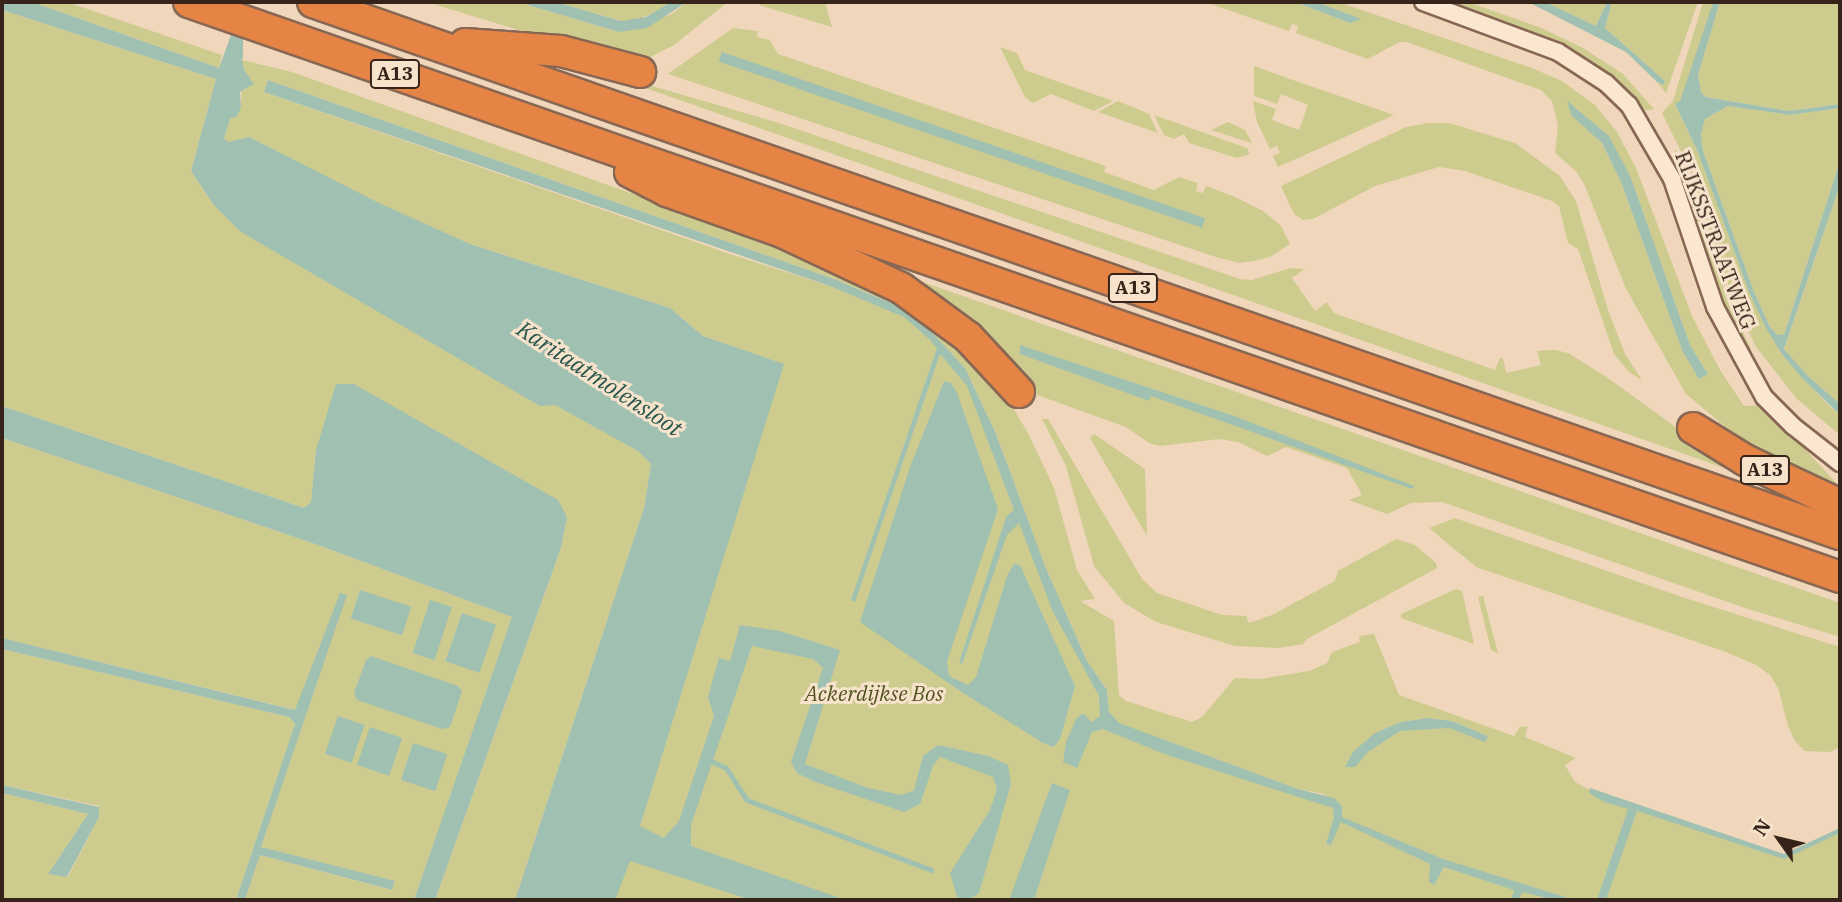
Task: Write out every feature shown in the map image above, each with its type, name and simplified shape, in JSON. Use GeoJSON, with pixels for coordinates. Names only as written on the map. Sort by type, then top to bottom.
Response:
{"type":"FeatureCollection","features":[{"type":"Feature","properties":{"kind":"highway","name":"A13"},"geometry":{"type":"LineString","coordinates":[[189,2],[1840,577]]}},
{"type":"Feature","properties":{"kind":"highway","name":"A13"},"geometry":{"type":"LineString","coordinates":[[313,2],[1840,534]]}},
{"type":"Feature","properties":{"kind":"highway","name":"A13"},"geometry":{"type":"LineString","coordinates":[[427,41],[561,51],[639,72]]}},
{"type":"Feature","properties":{"kind":"highway","name":"A13"},"geometry":{"type":"LineString","coordinates":[[537,123],[667,191],[782,232],[901,288],[968,338],[1019,392]]}},
{"type":"Feature","properties":{"kind":"highway","name":"A13"},"geometry":{"type":"LineString","coordinates":[[1693,429],[1745,460],[1840,505]]}},
{"type":"Feature","properties":{"kind":"street","name":"RIJKSSTRAATWEG"},"geometry":{"type":"LineString","coordinates":[[1423,2],[1559,51],[1606,82],[1629,105],[1672,179],[1715,307],[1758,387],[1793,426],[1840,463]]}},
{"type":"Feature","properties":{"kind":"green space"},"geometry":{"type":"Polygon","coordinates":[[[32,2],[67,2],[222,55],[219,68],[32,2]]]}},
{"type":"Feature","properties":{"kind":"green space"},"geometry":{"type":"Polygon","coordinates":[[[427,2],[518,2],[619,32],[672,14],[687,2],[728,2],[674,45],[643,61],[597,54],[427,2]]]}},
{"type":"Feature","properties":{"kind":"green space"},"geometry":{"type":"Polygon","coordinates":[[[556,2],[671,2],[662,10],[635,20],[621,21],[556,2]]]}},
{"type":"Feature","properties":{"kind":"green space"},"geometry":{"type":"Polygon","coordinates":[[[762,2],[825,2],[832,27],[759,5],[762,2]]]}},
{"type":"Feature","properties":{"kind":"green space"},"geometry":{"type":"Polygon","coordinates":[[[1205,2],[1295,2],[1350,23],[1359,19],[1316,2],[1338,2],[1532,68],[1562,81],[1595,105],[1617,132],[1636,168],[1692,316],[1720,370],[1744,406],[1764,405],[1840,487],[1840,494],[1735,435],[1686,394],[1626,289],[1585,186],[1576,171],[1555,153],[1558,125],[1552,101],[1541,90],[1407,42],[1399,42],[1368,59],[1296,33],[1298,26],[1292,24],[1289,31],[1205,2]],[[1602,143],[1621,182],[1682,350],[1708,374],[1690,345],[1631,178],[1602,143]]]}},
{"type":"Feature","properties":{"kind":"green space"},"geometry":{"type":"Polygon","coordinates":[[[1449,2],[1468,2],[1539,27],[1583,48],[1623,74],[1654,109],[1644,111],[1612,77],[1562,44],[1449,2]]]}},
{"type":"Feature","properties":{"kind":"green space"},"geometry":{"type":"Polygon","coordinates":[[[1545,2],[1607,2],[1596,26],[1545,2]]]}},
{"type":"Feature","properties":{"kind":"green space"},"geometry":{"type":"Polygon","coordinates":[[[1612,2],[1698,2],[1666,93],[1657,82],[1662,85],[1665,81],[1605,28],[1612,2]]]}},
{"type":"Feature","properties":{"kind":"green space"},"geometry":{"type":"Polygon","coordinates":[[[1703,2],[1713,2],[1680,102],[1675,104],[1698,152],[1749,292],[1781,353],[1840,415],[1840,435],[1797,399],[1756,347],[1733,300],[1692,174],[1662,113],[1673,101],[1703,2]]]}},
{"type":"Feature","properties":{"kind":"green space"},"geometry":{"type":"Polygon","coordinates":[[[1720,2],[1840,2],[1840,104],[1789,111],[1707,97],[1701,92],[1698,75],[1720,2]]]}},
{"type":"Feature","properties":{"kind":"green space"},"geometry":{"type":"Polygon","coordinates":[[[2,10],[216,79],[191,171],[213,204],[638,451],[651,464],[644,508],[515,900],[435,900],[561,548],[567,517],[354,384],[316,450],[311,503],[304,508],[2,406],[2,10]]]}},
{"type":"Feature","properties":{"kind":"green space"},"geometry":{"type":"Polygon","coordinates":[[[733,28],[758,31],[757,37],[770,40],[778,54],[1106,166],[1104,172],[1154,190],[1179,177],[1198,183],[1196,191],[1203,193],[1206,186],[1235,197],[1263,211],[1281,226],[1290,244],[1270,257],[1254,261],[1239,263],[1219,258],[668,74],[733,28]]]}},
{"type":"Feature","properties":{"kind":"green space"},"geometry":{"type":"Polygon","coordinates":[[[1000,47],[1017,53],[1025,70],[1113,101],[1094,111],[1051,94],[1033,103],[1025,97],[1000,47]]]}},
{"type":"Feature","properties":{"kind":"green space","name":"Ackerdijkse Bos"},"geometry":{"type":"Polygon","coordinates":[[[242,60],[292,72],[840,268],[924,312],[1002,389],[1028,433],[1054,488],[1077,570],[1095,599],[1080,601],[1114,621],[1119,695],[1126,701],[1192,722],[1202,717],[1235,678],[1260,679],[1309,671],[1327,663],[1332,652],[1360,642],[1359,636],[1374,634],[1399,695],[1514,736],[1520,727],[1528,726],[1525,737],[1576,758],[1565,765],[1575,782],[1590,790],[1784,856],[1840,831],[1840,900],[586,900],[775,361],[703,336],[670,308],[470,244],[229,142],[224,139],[230,119],[241,107],[242,60]],[[268,80],[264,92],[733,255],[827,285],[829,283],[913,321],[959,369],[977,403],[1085,663],[1103,692],[1106,717],[1119,730],[1325,800],[1324,794],[1298,789],[1119,724],[1109,712],[1107,690],[1087,661],[1045,566],[996,434],[965,368],[923,323],[898,306],[834,279],[268,80]],[[1428,718],[1401,722],[1375,733],[1431,722],[1488,736],[1452,721],[1428,718]]]}},
{"type":"Feature","properties":{"kind":"green space"},"geometry":{"type":"Polygon","coordinates":[[[580,65],[776,122],[1240,279],[1252,280],[1291,268],[1305,269],[1292,278],[1315,311],[1327,302],[1334,313],[1495,370],[1500,358],[1503,358],[1506,373],[1541,365],[1537,351],[1555,350],[1568,353],[1605,376],[1688,436],[1778,487],[580,65]]]}},
{"type":"Feature","properties":{"kind":"green space"},"geometry":{"type":"Polygon","coordinates":[[[1254,66],[1394,115],[1278,167],[1273,156],[1280,153],[1277,146],[1270,149],[1257,122],[1253,101],[1276,109],[1272,120],[1299,130],[1308,105],[1281,94],[1277,104],[1254,96],[1254,66]]]}},
{"type":"Feature","properties":{"kind":"green space"},"geometry":{"type":"Polygon","coordinates":[[[1118,101],[1149,114],[1158,133],[1098,112],[1118,101]]]}},
{"type":"Feature","properties":{"kind":"green space"},"geometry":{"type":"Polygon","coordinates":[[[1728,106],[1790,115],[1840,108],[1840,161],[1784,335],[1776,334],[1769,325],[1754,292],[1703,151],[1701,135],[1705,119],[1728,106]]]}},
{"type":"Feature","properties":{"kind":"green space"},"geometry":{"type":"Polygon","coordinates":[[[1154,115],[1247,148],[1250,154],[1237,158],[1189,143],[1184,134],[1174,139],[1164,135],[1154,115]]]}},
{"type":"Feature","properties":{"kind":"green space"},"geometry":{"type":"Polygon","coordinates":[[[1228,122],[1245,130],[1252,143],[1211,130],[1228,122]]]}},
{"type":"Feature","properties":{"kind":"green space"},"geometry":{"type":"Polygon","coordinates":[[[1449,123],[1515,143],[1560,176],[1576,201],[1608,310],[1625,354],[1642,380],[1629,372],[1614,354],[1578,249],[1568,243],[1559,206],[1552,201],[1465,171],[1439,167],[1375,186],[1313,219],[1303,220],[1294,214],[1281,186],[1406,127],[1449,123]]]}},
{"type":"Feature","properties":{"kind":"green space"},"geometry":{"type":"Polygon","coordinates":[[[1676,149],[1728,301],[1751,349],[1746,352],[1723,304],[1672,160],[1676,149]]]}},
{"type":"Feature","properties":{"kind":"green space"},"geometry":{"type":"Polygon","coordinates":[[[1840,185],[1840,404],[1784,350],[1840,185]]]}},
{"type":"Feature","properties":{"kind":"green space"},"geometry":{"type":"Polygon","coordinates":[[[897,273],[1840,603],[1840,637],[1742,607],[1442,502],[1411,503],[1387,514],[1349,500],[1362,495],[1347,468],[1286,447],[1267,456],[1238,442],[1219,439],[1160,446],[1149,443],[1126,427],[1037,395],[897,273]]]}},
{"type":"Feature","properties":{"kind":"green space"},"geometry":{"type":"Polygon","coordinates":[[[1042,419],[1048,419],[1142,579],[1157,593],[1222,615],[1246,616],[1249,623],[1272,615],[1335,581],[1338,571],[1396,539],[1415,545],[1436,563],[1437,568],[1307,639],[1303,644],[1279,648],[1235,646],[1156,622],[1124,603],[1094,566],[1066,466],[1042,419]]]}},
{"type":"Feature","properties":{"kind":"green space"},"geometry":{"type":"Polygon","coordinates":[[[1094,434],[1145,469],[1147,536],[1090,438],[1094,434]]]}},
{"type":"Feature","properties":{"kind":"green space"},"geometry":{"type":"Polygon","coordinates":[[[2,438],[318,545],[513,617],[414,900],[245,900],[260,855],[391,890],[395,882],[261,847],[346,595],[296,710],[2,638],[2,438]]]}},
{"type":"Feature","properties":{"kind":"green space"},"geometry":{"type":"Polygon","coordinates":[[[1455,518],[1682,597],[1840,647],[1840,747],[1830,752],[1805,751],[1795,741],[1788,726],[1778,688],[1770,675],[1756,665],[1726,652],[1476,567],[1429,528],[1455,518]]]}},
{"type":"Feature","properties":{"kind":"green space"},"geometry":{"type":"Polygon","coordinates":[[[1456,589],[1462,591],[1474,644],[1401,618],[1401,614],[1456,589]]]}},
{"type":"Feature","properties":{"kind":"green space"},"geometry":{"type":"Polygon","coordinates":[[[1483,596],[1498,653],[1491,650],[1478,597],[1483,596]]]}},
{"type":"Feature","properties":{"kind":"green space"},"geometry":{"type":"Polygon","coordinates":[[[2,649],[289,717],[295,724],[237,897],[241,900],[2,900],[2,793],[88,814],[48,874],[68,877],[99,817],[99,806],[2,785],[2,649]]]}},
{"type":"Feature","properties":{"kind":"water","name":"Karitaatmolensloot"},"geometry":{"type":"Polygon","coordinates":[[[2,2],[32,2],[219,68],[243,2],[261,2],[242,60],[244,70],[254,84],[240,92],[241,107],[237,116],[230,119],[224,139],[229,142],[249,137],[379,203],[470,244],[670,308],[703,336],[784,364],[640,826],[664,838],[679,821],[714,716],[708,697],[719,658],[730,661],[740,625],[780,631],[840,650],[805,764],[868,788],[902,795],[914,790],[923,756],[938,745],[988,756],[1008,765],[1011,784],[979,893],[969,900],[958,900],[950,873],[990,810],[997,789],[993,777],[940,757],[933,766],[920,804],[904,812],[815,782],[797,773],[791,762],[823,668],[813,659],[752,646],[691,825],[691,846],[846,900],[751,900],[630,861],[615,900],[515,900],[644,508],[651,464],[638,451],[555,405],[540,406],[241,232],[213,204],[191,171],[216,79],[2,10],[2,2]]]}},
{"type":"Feature","properties":{"kind":"water"},"geometry":{"type":"Polygon","coordinates":[[[518,2],[556,2],[621,21],[646,17],[671,2],[687,2],[647,28],[619,32],[518,2]]]}},
{"type":"Feature","properties":{"kind":"water"},"geometry":{"type":"Polygon","coordinates":[[[1295,2],[1316,2],[1361,19],[1350,23],[1295,2]]]}},
{"type":"Feature","properties":{"kind":"water"},"geometry":{"type":"Polygon","coordinates":[[[1528,2],[1545,2],[1596,26],[1607,2],[1612,2],[1605,28],[1665,81],[1663,85],[1626,52],[1528,2]]]}},
{"type":"Feature","properties":{"kind":"water"},"geometry":{"type":"Polygon","coordinates":[[[1713,2],[1720,2],[1698,75],[1701,92],[1706,97],[1789,111],[1840,104],[1840,108],[1790,115],[1728,106],[1705,119],[1701,135],[1703,151],[1754,292],[1776,334],[1784,335],[1840,161],[1840,185],[1784,349],[1808,376],[1840,404],[1840,415],[1781,353],[1765,326],[1749,292],[1698,152],[1675,104],[1680,101],[1713,2]]]}},
{"type":"Feature","properties":{"kind":"water"},"geometry":{"type":"Polygon","coordinates":[[[722,52],[1205,218],[1202,228],[719,61],[722,52]]]}},
{"type":"Feature","properties":{"kind":"water"},"geometry":{"type":"Polygon","coordinates":[[[268,80],[834,279],[898,306],[923,323],[965,368],[996,434],[1045,566],[1087,661],[1107,690],[1109,712],[1119,723],[1298,789],[1334,798],[1342,806],[1342,817],[1443,859],[1575,900],[1554,900],[1522,892],[1519,900],[1511,900],[1514,890],[1444,867],[1434,885],[1429,882],[1430,864],[1341,822],[1331,845],[1326,844],[1334,817],[1333,808],[1167,755],[1103,729],[1092,732],[1077,768],[1063,762],[1066,742],[1076,719],[1083,713],[1092,722],[1100,716],[1099,696],[1053,612],[1019,523],[1007,535],[962,664],[959,663],[1006,517],[1014,510],[967,386],[940,354],[855,602],[851,600],[937,348],[904,317],[830,286],[264,92],[268,80]]]}},
{"type":"Feature","properties":{"kind":"water"},"geometry":{"type":"Polygon","coordinates":[[[1567,101],[1609,136],[1631,178],[1690,345],[1708,374],[1699,379],[1682,350],[1621,182],[1602,143],[1572,116],[1567,101]]]}},
{"type":"Feature","properties":{"kind":"water"},"geometry":{"type":"Polygon","coordinates":[[[1020,345],[1237,417],[1414,486],[1412,489],[1151,396],[1149,401],[1020,354],[1020,345]]]}},
{"type":"Feature","properties":{"kind":"water"},"geometry":{"type":"Polygon","coordinates":[[[944,381],[951,383],[957,393],[998,509],[947,661],[949,676],[968,685],[976,677],[1007,576],[1014,564],[1020,565],[1075,686],[1060,739],[1054,747],[1043,743],[960,691],[860,622],[910,467],[944,381]]]}},
{"type":"Feature","properties":{"kind":"water"},"geometry":{"type":"Polygon","coordinates":[[[336,384],[354,384],[558,500],[567,517],[561,548],[435,900],[414,900],[512,617],[318,545],[2,438],[2,406],[304,508],[311,502],[316,450],[336,384]]]}},
{"type":"Feature","properties":{"kind":"water"},"geometry":{"type":"Polygon","coordinates":[[[360,590],[411,607],[402,635],[351,619],[360,590]]]}},
{"type":"Feature","properties":{"kind":"water"},"geometry":{"type":"Polygon","coordinates":[[[340,593],[347,595],[261,847],[395,881],[392,890],[260,855],[245,900],[237,897],[295,724],[289,717],[2,649],[2,638],[295,710],[340,593]]]}},
{"type":"Feature","properties":{"kind":"water"},"geometry":{"type":"Polygon","coordinates":[[[430,600],[452,607],[435,660],[413,653],[430,600]]]}},
{"type":"Feature","properties":{"kind":"water"},"geometry":{"type":"Polygon","coordinates":[[[462,613],[496,625],[479,673],[445,661],[462,613]]]}},
{"type":"Feature","properties":{"kind":"water"},"geometry":{"type":"Polygon","coordinates":[[[371,656],[458,686],[462,691],[450,727],[442,729],[357,700],[354,693],[366,660],[371,656]]]}},
{"type":"Feature","properties":{"kind":"water"},"geometry":{"type":"Polygon","coordinates":[[[338,716],[364,725],[351,763],[325,754],[338,716]]]}},
{"type":"Feature","properties":{"kind":"water"},"geometry":{"type":"Polygon","coordinates":[[[1428,718],[1452,721],[1488,736],[1485,742],[1449,728],[1400,731],[1368,752],[1355,767],[1345,767],[1353,752],[1375,733],[1401,722],[1428,718]]]}},
{"type":"Feature","properties":{"kind":"water"},"geometry":{"type":"Polygon","coordinates":[[[370,727],[402,738],[389,776],[357,765],[370,727]]]}},
{"type":"Feature","properties":{"kind":"water"},"geometry":{"type":"Polygon","coordinates":[[[413,743],[447,754],[435,791],[401,780],[413,743]]]}},
{"type":"Feature","properties":{"kind":"water"},"geometry":{"type":"Polygon","coordinates":[[[1052,783],[1070,790],[1034,900],[1009,900],[1052,783]]]}},
{"type":"Feature","properties":{"kind":"water"},"geometry":{"type":"Polygon","coordinates":[[[2,785],[99,807],[99,817],[67,877],[48,874],[88,814],[2,793],[2,785]]]}},
{"type":"Feature","properties":{"kind":"water"},"geometry":{"type":"Polygon","coordinates":[[[1590,788],[1784,854],[1840,828],[1840,833],[1784,859],[1637,811],[1606,900],[1597,900],[1628,809],[1604,802],[1589,793],[1590,788]]]}},
{"type":"Feature","properties":{"kind":"pier"},"geometry":{"type":"Polygon","coordinates":[[[243,2],[262,2],[262,55],[243,55],[243,2]]]}},
{"type":"Feature","properties":{"kind":"waterway"},"geometry":{"type":"LineString","coordinates":[[709,760],[726,768],[747,800],[931,870]]}}]}
